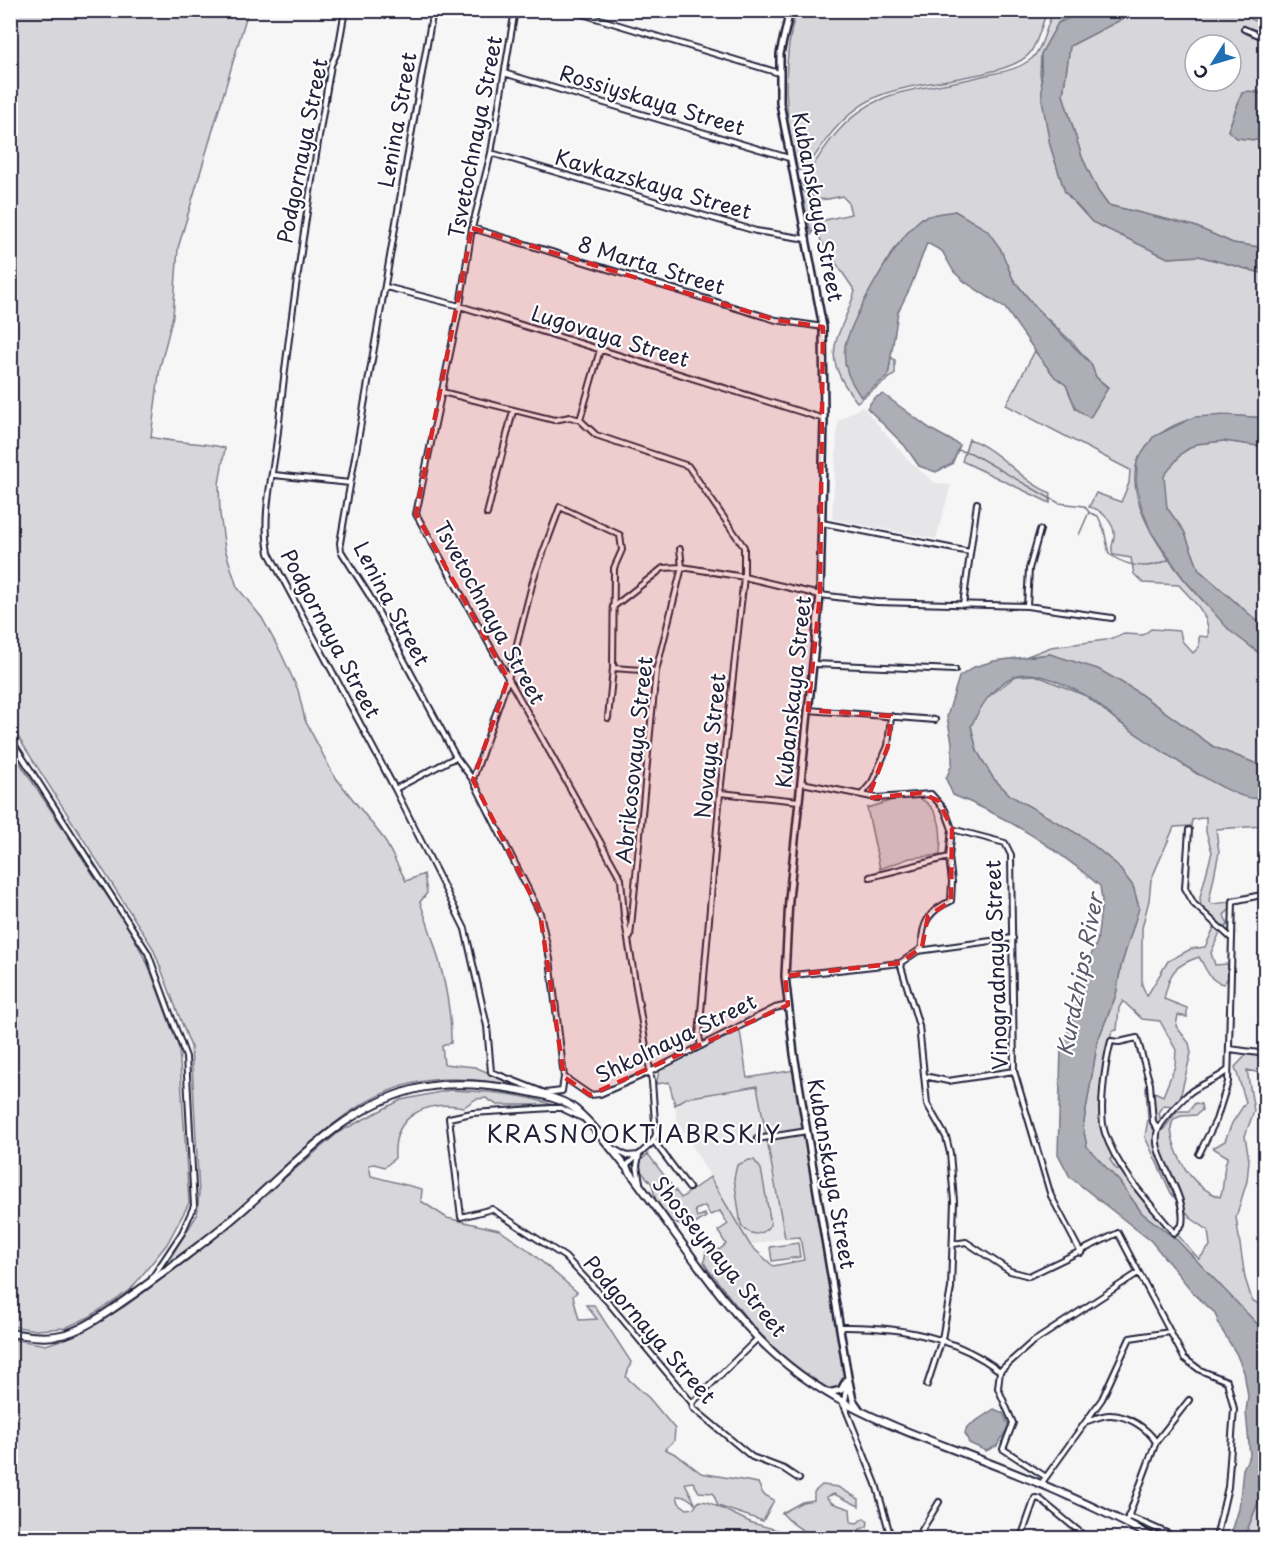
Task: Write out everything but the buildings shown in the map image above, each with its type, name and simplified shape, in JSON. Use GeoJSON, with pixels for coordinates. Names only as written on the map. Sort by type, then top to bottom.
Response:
{"type":"FeatureCollection","features":[{"type":"Feature","properties":{"kind":"main road","name":"Kubanskaya Street"},"geometry":{"type":"LineString","coordinates":[[790,10],[779,73],[782,124],[808,239],[823,327],[824,419],[820,595],[789,899],[785,976],[848,1377]]}},
{"type":"Feature","properties":{"kind":"main road","name":"Shosseynaya Street"},"geometry":{"type":"LineString","coordinates":[[10,1333],[38,1337],[68,1333],[97,1318],[150,1282],[238,1214],[333,1130],[355,1115],[396,1095],[412,1089],[450,1084],[543,1095],[566,1102],[585,1119],[626,1167],[758,1338],[825,1394],[863,1414],[1127,1520],[1154,1539]]}},
{"type":"Feature","properties":{"kind":"main road"},"geometry":{"type":"LineString","coordinates":[[825,1394],[840,1391],[848,1377]]}},
{"type":"Feature","properties":{"kind":"main road"},"geometry":{"type":"LineString","coordinates":[[844,1405],[848,1377]]}},
{"type":"Feature","properties":{"kind":"main road"},"geometry":{"type":"LineString","coordinates":[[848,1377],[853,1400],[863,1414]]}},
{"type":"Feature","properties":{"kind":"street","name":"Podgornaya Street"},"geometry":{"type":"LineString","coordinates":[[345,10],[338,50],[331,65],[298,263],[274,475],[264,529],[269,553],[395,789],[465,929],[487,1026],[490,1072]]}},
{"type":"Feature","properties":{"kind":"street","name":"Lenina Street"},"geometry":{"type":"LineString","coordinates":[[433,10],[386,287],[341,529],[341,550],[369,595],[456,757],[473,780],[540,913],[550,959],[564,1077]]}},
{"type":"Feature","properties":{"kind":"street","name":"Tsvetochnaya Street"},"geometry":{"type":"LineString","coordinates":[[515,10],[507,74],[491,153],[472,228],[460,306],[416,514],[621,879],[650,1072],[656,1135],[653,1140]]}},
{"type":"Feature","properties":{"kind":"street"},"geometry":{"type":"LineString","coordinates":[[569,10],[779,73]]}},
{"type":"Feature","properties":{"kind":"street"},"geometry":{"type":"LineString","coordinates":[[1244,29],[1266,38]]}},
{"type":"Feature","properties":{"kind":"street","name":"Rossiyskaya Street"},"geometry":{"type":"LineString","coordinates":[[507,74],[789,158]]}},
{"type":"Feature","properties":{"kind":"street","name":"Kavkazskaya Street"},"geometry":{"type":"LineString","coordinates":[[491,153],[756,231],[808,239]]}},
{"type":"Feature","properties":{"kind":"street","name":"8 Marta Street"},"geometry":{"type":"LineString","coordinates":[[472,228],[777,320],[823,327]]}},
{"type":"Feature","properties":{"kind":"street","name":"Lugovaya Street"},"geometry":{"type":"LineString","coordinates":[[386,287],[460,306],[824,419]]}},
{"type":"Feature","properties":{"kind":"street"},"geometry":{"type":"LineString","coordinates":[[442,392],[554,420],[570,417],[580,420],[600,350]]}},
{"type":"Feature","properties":{"kind":"street"},"geometry":{"type":"LineString","coordinates":[[487,514],[513,411]]}},
{"type":"Feature","properties":{"kind":"street","name":"Novaya Street"},"geometry":{"type":"LineString","coordinates":[[580,420],[596,435],[688,466],[744,547],[744,577],[720,793],[699,1035],[701,1046]]}},
{"type":"Feature","properties":{"kind":"street"},"geometry":{"type":"LineString","coordinates":[[274,475],[351,483]]}},
{"type":"Feature","properties":{"kind":"street"},"geometry":{"type":"LineString","coordinates":[[963,605],[977,503]]}},
{"type":"Feature","properties":{"kind":"street"},"geometry":{"type":"LineString","coordinates":[[473,780],[508,679],[534,577],[560,507],[620,535],[622,550],[614,568],[613,668],[608,718]]}},
{"type":"Feature","properties":{"kind":"street"},"geometry":{"type":"LineString","coordinates":[[822,523],[970,552]]}},
{"type":"Feature","properties":{"kind":"street"},"geometry":{"type":"LineString","coordinates":[[1027,606],[1029,569],[1040,530]]}},
{"type":"Feature","properties":{"kind":"street","name":"Abrikosovaya Street"},"geometry":{"type":"LineString","coordinates":[[630,941],[656,671],[682,567],[680,549]]}},
{"type":"Feature","properties":{"kind":"street"},"geometry":{"type":"LineString","coordinates":[[612,607],[663,568],[682,567],[744,577],[820,595],[877,602],[1027,606],[1112,618]]}},
{"type":"Feature","properties":{"kind":"street"},"geometry":{"type":"LineString","coordinates":[[814,664],[955,670]]}},
{"type":"Feature","properties":{"kind":"street"},"geometry":{"type":"LineString","coordinates":[[613,668],[656,671]]}},
{"type":"Feature","properties":{"kind":"street"},"geometry":{"type":"LineString","coordinates":[[808,710],[935,720]]}},
{"type":"Feature","properties":{"kind":"street"},"geometry":{"type":"LineString","coordinates":[[861,795],[872,782],[888,746],[891,716]]}},
{"type":"Feature","properties":{"kind":"street"},"geometry":{"type":"LineString","coordinates":[[10,738],[148,952],[186,1057],[194,1206],[182,1233],[150,1282]]}},
{"type":"Feature","properties":{"kind":"street"},"geometry":{"type":"LineString","coordinates":[[395,789],[456,757]]}},
{"type":"Feature","properties":{"kind":"street"},"geometry":{"type":"LineString","coordinates":[[785,976],[900,963],[922,947],[923,926],[928,916],[938,906],[951,901],[952,882],[949,857],[952,829],[945,810],[931,794],[921,793],[888,798],[802,783]]}},
{"type":"Feature","properties":{"kind":"street"},"geometry":{"type":"LineString","coordinates":[[720,793],[800,801]]}},
{"type":"Feature","properties":{"kind":"street","name":"Vinogradnaya Street"},"geometry":{"type":"LineString","coordinates":[[952,829],[1005,843],[1011,855],[1014,1071],[1051,1196],[1081,1253]]}},
{"type":"Feature","properties":{"kind":"street"},"geometry":{"type":"LineString","coordinates":[[1189,831],[1185,888],[1194,904],[1230,937]]}},
{"type":"Feature","properties":{"kind":"street"},"geometry":{"type":"LineString","coordinates":[[870,877],[949,857]]}},
{"type":"Feature","properties":{"kind":"street"},"geometry":{"type":"LineString","coordinates":[[1199,1154],[1216,1120],[1228,1082],[1230,937],[1233,901],[1266,894]]}},
{"type":"Feature","properties":{"kind":"street"},"geometry":{"type":"LineString","coordinates":[[918,951],[1013,938]]}},
{"type":"Feature","properties":{"kind":"street"},"geometry":{"type":"LineString","coordinates":[[900,963],[919,1026],[927,1104],[946,1137],[950,1153],[954,1201],[951,1288],[942,1339],[927,1385]]}},
{"type":"Feature","properties":{"kind":"street","name":"Shkolnaya Street"},"geometry":{"type":"LineString","coordinates":[[490,1072],[545,1093],[562,1091],[564,1077],[590,1095],[600,1094],[650,1072],[775,1008],[788,1005]]}},
{"type":"Feature","properties":{"kind":"street"},"geometry":{"type":"LineString","coordinates":[[1158,1130],[1153,1122],[1150,1084],[1137,1038],[1119,1042],[1111,1041],[1105,1066],[1105,1095],[1102,1105],[1105,1133],[1121,1165],[1174,1233],[1182,1224],[1182,1201],[1157,1144],[1158,1130],[1187,1095],[1209,1084],[1228,1070]]}},
{"type":"Feature","properties":{"kind":"street"},"geometry":{"type":"LineString","coordinates":[[1230,1049],[1266,1054]]}},
{"type":"Feature","properties":{"kind":"street"},"geometry":{"type":"LineString","coordinates":[[924,1076],[948,1081],[1014,1071]]}},
{"type":"Feature","properties":{"kind":"street","name":"Podgornaya Street"},"geometry":{"type":"LineString","coordinates":[[585,1119],[561,1108],[472,1113],[449,1118],[461,1217],[492,1209],[565,1257],[608,1302],[692,1403],[693,1408],[752,1457],[784,1468],[799,1479]]}},
{"type":"Feature","properties":{"kind":"street"},"geometry":{"type":"LineString","coordinates":[[1266,1113],[1262,1137],[1266,1141]]}},
{"type":"Feature","properties":{"kind":"street"},"geometry":{"type":"LineString","coordinates":[[757,1139],[808,1131]]}},
{"type":"Feature","properties":{"kind":"street"},"geometry":{"type":"LineString","coordinates":[[626,1167],[653,1140],[688,1188]]}},
{"type":"Feature","properties":{"kind":"street"},"geometry":{"type":"LineString","coordinates":[[606,1143],[627,1156],[639,1155]]}},
{"type":"Feature","properties":{"kind":"street"},"geometry":{"type":"LineString","coordinates":[[639,1155],[637,1172],[642,1188]]}},
{"type":"Feature","properties":{"kind":"street"},"geometry":{"type":"LineString","coordinates":[[954,1244],[966,1242],[1010,1271],[1029,1276],[1081,1253],[1111,1234],[1118,1233],[1184,1358],[1200,1370],[1227,1381],[1234,1409],[1228,1488],[1216,1539]]}},
{"type":"Feature","properties":{"kind":"street"},"geometry":{"type":"LineString","coordinates":[[1046,1477],[1003,1449],[1013,1423],[998,1388],[1000,1371],[1030,1344],[1138,1273]]}},
{"type":"Feature","properties":{"kind":"street"},"geometry":{"type":"LineString","coordinates":[[840,1327],[904,1331],[942,1339],[980,1356],[1000,1371]]}},
{"type":"Feature","properties":{"kind":"street"},"geometry":{"type":"LineString","coordinates":[[1040,1486],[1102,1399],[1130,1338],[1170,1332]]}},
{"type":"Feature","properties":{"kind":"street"},"geometry":{"type":"LineString","coordinates":[[692,1403],[758,1338]]}},
{"type":"Feature","properties":{"kind":"street"},"geometry":{"type":"LineString","coordinates":[[1178,1539],[1127,1520],[1156,1442],[1189,1400]]}},
{"type":"Feature","properties":{"kind":"street"},"geometry":{"type":"LineString","coordinates":[[844,1405],[876,1484],[891,1539]]}},
{"type":"Feature","properties":{"kind":"street"},"geometry":{"type":"LineString","coordinates":[[1086,1421],[1110,1414],[1149,1431],[1156,1442]]}},
{"type":"Feature","properties":{"kind":"street"},"geometry":{"type":"LineString","coordinates":[[1021,1539],[1035,1498],[1040,1499],[1087,1539]]}},
{"type":"Feature","properties":{"kind":"street"},"geometry":{"type":"LineString","coordinates":[[917,1539],[939,1502]]}},
{"type":"Feature","properties":{"kind":"highlighted area"},"geometry":{"type":"Polygon","coordinates":[[[472,228],[776,320],[823,327],[820,595],[808,710],[891,716],[888,746],[868,798],[921,793],[939,801],[952,829],[951,901],[928,916],[922,947],[900,963],[785,976],[788,1005],[590,1095],[564,1077],[540,913],[473,780],[508,679],[416,514],[472,228]]]}},
{"type":"Feature","properties":{"kind":"shaded area"},"geometry":{"type":"Polygon","coordinates":[[[796,10],[1047,11],[1033,49],[1018,62],[980,74],[888,92],[872,99],[843,120],[807,168],[796,171],[789,130],[786,90],[788,51],[796,10]]]}},
{"type":"Feature","properties":{"kind":"shaded area"},"geometry":{"type":"Polygon","coordinates":[[[1138,10],[1250,11],[1249,18],[1262,24],[1265,33],[1265,95],[1258,91],[1243,93],[1243,33],[1183,33],[1183,93],[1242,93],[1228,130],[1237,138],[1265,141],[1265,248],[1233,243],[1194,226],[1108,205],[1098,191],[1082,157],[1063,95],[1070,46],[1138,10]]]}},
{"type":"Feature","properties":{"kind":"shaded area"},"geometry":{"type":"Polygon","coordinates":[[[11,11],[248,11],[178,248],[173,316],[160,367],[151,437],[225,448],[219,484],[220,514],[225,549],[237,587],[262,618],[281,653],[298,690],[305,720],[333,774],[384,839],[406,881],[424,874],[427,893],[420,902],[446,990],[451,1026],[451,1043],[442,1046],[444,1064],[475,1067],[522,1087],[477,1080],[432,1080],[402,1086],[374,1098],[348,1113],[324,1132],[235,1214],[165,1266],[197,1215],[199,1193],[191,1047],[153,948],[11,726],[11,11]]]}},
{"type":"Feature","properties":{"kind":"shaded area"},"geometry":{"type":"Polygon","coordinates":[[[1053,11],[1072,11],[1058,23],[1041,54],[1040,73],[1050,145],[1065,192],[1092,222],[1168,258],[1199,256],[1265,274],[1265,418],[1215,416],[1183,422],[1169,428],[1156,438],[1138,459],[1135,487],[1143,514],[1158,543],[1177,571],[1223,622],[1265,658],[1265,767],[1214,747],[1133,689],[1050,654],[1025,657],[1051,647],[1106,640],[1124,634],[1143,635],[1151,629],[1180,631],[1182,641],[1193,653],[1199,647],[1199,636],[1208,637],[1208,629],[1200,608],[1179,585],[1143,583],[1134,574],[1131,558],[1113,555],[1113,527],[1103,514],[1089,507],[1096,493],[1121,502],[1129,483],[1130,470],[1006,405],[1035,351],[1055,377],[1066,385],[1076,409],[1108,387],[1096,377],[1091,364],[1073,343],[1036,308],[1013,279],[1000,248],[955,211],[922,218],[893,250],[858,313],[845,345],[888,376],[891,357],[895,360],[895,374],[857,402],[837,370],[834,358],[835,346],[855,291],[821,241],[818,232],[821,221],[851,214],[848,202],[842,196],[824,200],[811,195],[802,184],[810,170],[850,119],[876,101],[903,92],[1007,71],[1030,60],[1041,44],[1053,11]]]}},
{"type":"Feature","properties":{"kind":"shaded area"},"geometry":{"type":"Polygon","coordinates":[[[1085,11],[1138,11],[1070,46],[1063,95],[1082,157],[1098,191],[1108,205],[1194,226],[1233,243],[1265,248],[1265,274],[1199,256],[1168,258],[1092,222],[1065,192],[1050,145],[1042,100],[1041,54],[1058,23],[1085,11]]]}},
{"type":"Feature","properties":{"kind":"shaded area"},"geometry":{"type":"Polygon","coordinates":[[[1249,91],[1265,95],[1265,141],[1237,138],[1228,131],[1243,93],[1249,91]]]}},
{"type":"Feature","properties":{"kind":"shaded area"},"geometry":{"type":"Polygon","coordinates":[[[801,189],[821,205],[812,234],[811,232],[801,189]]]}},
{"type":"Feature","properties":{"kind":"shaded area"},"geometry":{"type":"Polygon","coordinates":[[[955,211],[987,230],[1000,248],[1013,279],[1036,308],[1091,364],[1096,377],[1108,388],[1090,418],[1076,409],[1066,385],[1055,377],[1005,308],[965,282],[954,272],[942,251],[927,243],[911,286],[898,312],[888,376],[861,397],[857,391],[850,379],[844,354],[849,335],[866,298],[890,257],[914,225],[923,218],[955,211]]]}},
{"type":"Feature","properties":{"kind":"shaded area"},"geometry":{"type":"Polygon","coordinates":[[[883,394],[932,430],[960,445],[952,464],[936,472],[919,466],[905,446],[867,408],[874,398],[883,394]]]}},
{"type":"Feature","properties":{"kind":"shaded area"},"geometry":{"type":"Polygon","coordinates":[[[862,406],[908,460],[935,483],[951,485],[936,539],[832,519],[838,421],[862,406]]]}},
{"type":"Feature","properties":{"kind":"shaded area"},"geometry":{"type":"Polygon","coordinates":[[[1227,415],[1265,418],[1265,447],[1224,441],[1196,444],[1182,453],[1164,476],[1167,508],[1184,531],[1199,570],[1265,628],[1265,657],[1230,631],[1183,578],[1151,532],[1141,506],[1136,482],[1137,461],[1153,437],[1194,417],[1227,415]]]}},
{"type":"Feature","properties":{"kind":"shaded area"},"geometry":{"type":"Polygon","coordinates":[[[969,439],[991,450],[1029,481],[1051,493],[1050,503],[962,461],[969,439]]]}},
{"type":"Feature","properties":{"kind":"shaded area"},"geometry":{"type":"Polygon","coordinates":[[[1224,441],[1265,447],[1265,628],[1199,570],[1184,531],[1167,508],[1164,495],[1164,475],[1182,453],[1196,444],[1224,441]]]}},
{"type":"Feature","properties":{"kind":"shaded area"},"geometry":{"type":"Polygon","coordinates":[[[1050,654],[1098,669],[1133,689],[1214,747],[1265,767],[1265,796],[1249,798],[1238,794],[1171,757],[1085,695],[1051,679],[1032,674],[1015,676],[1000,685],[984,704],[971,726],[977,751],[993,778],[1011,796],[1083,837],[1116,864],[1133,886],[1139,908],[1121,966],[1116,995],[1098,1040],[1083,1127],[1087,1147],[1119,1181],[1142,1213],[1177,1240],[1264,1331],[1265,1485],[1244,1538],[1230,1538],[1239,1509],[1243,1469],[1250,1455],[1246,1412],[1248,1396],[1244,1372],[1236,1353],[1220,1327],[1215,1313],[1196,1296],[1151,1241],[1070,1177],[1058,1154],[1061,1048],[1074,1016],[1087,964],[1097,942],[1102,900],[1100,886],[1030,834],[973,803],[953,795],[946,779],[952,764],[952,742],[947,717],[959,677],[974,667],[994,661],[1050,654]]]}},
{"type":"Feature","properties":{"kind":"shaded area"},"geometry":{"type":"Polygon","coordinates":[[[1035,675],[1086,696],[1120,723],[1197,774],[1262,798],[1265,796],[1265,802],[1262,803],[1262,826],[1216,829],[1219,852],[1209,901],[1213,904],[1229,902],[1231,908],[1224,915],[1228,925],[1224,928],[1201,907],[1200,897],[1212,852],[1206,832],[1206,817],[1192,820],[1191,826],[1174,827],[1151,880],[1142,928],[1142,985],[1147,996],[1168,961],[1191,949],[1205,947],[1215,926],[1220,932],[1211,953],[1215,965],[1228,964],[1228,977],[1224,984],[1211,977],[1199,957],[1178,967],[1168,982],[1164,999],[1187,1008],[1187,1017],[1178,1015],[1176,1026],[1189,1043],[1191,1053],[1180,1098],[1174,1106],[1164,1105],[1159,1113],[1163,1130],[1177,1111],[1189,1111],[1195,1103],[1201,1104],[1202,1110],[1196,1115],[1180,1116],[1173,1121],[1172,1133],[1176,1150],[1189,1174],[1202,1188],[1220,1197],[1228,1157],[1213,1148],[1225,1141],[1232,1123],[1246,1102],[1235,1067],[1248,1053],[1265,1057],[1265,1074],[1247,1070],[1254,1111],[1245,1136],[1249,1160],[1247,1181],[1236,1217],[1245,1278],[1252,1300],[1260,1305],[1265,1315],[1265,1337],[1264,1331],[1172,1236],[1176,1233],[1199,1259],[1210,1246],[1208,1230],[1192,1219],[1171,1193],[1145,1137],[1148,1119],[1146,1088],[1163,1096],[1175,1066],[1176,1050],[1160,1021],[1142,1019],[1123,1001],[1119,1008],[1117,1030],[1112,1031],[1102,1078],[1101,1109],[1103,1125],[1113,1155],[1110,1160],[1116,1169],[1124,1172],[1173,1233],[1171,1235],[1142,1213],[1119,1181],[1102,1166],[1087,1147],[1083,1127],[1098,1040],[1116,995],[1121,966],[1139,907],[1133,886],[1116,864],[1083,837],[1011,796],[993,778],[977,751],[971,726],[984,700],[1016,676],[1035,675]]]}},
{"type":"Feature","properties":{"kind":"shaded area"},"geometry":{"type":"Polygon","coordinates":[[[10,748],[131,932],[149,967],[179,1048],[189,1203],[167,1244],[131,1289],[89,1317],[65,1328],[36,1330],[11,1326],[10,748]]]}},
{"type":"Feature","properties":{"kind":"shaded area"},"geometry":{"type":"Polygon","coordinates":[[[917,797],[931,807],[939,821],[940,855],[910,858],[880,869],[867,808],[893,800],[917,797]]]}},
{"type":"Feature","properties":{"kind":"shaded area"},"geometry":{"type":"Polygon","coordinates":[[[740,1031],[747,1078],[794,1070],[845,1377],[842,1387],[832,1390],[796,1369],[768,1343],[708,1269],[704,1262],[706,1251],[714,1245],[719,1250],[726,1244],[718,1231],[728,1224],[720,1211],[710,1215],[705,1206],[695,1210],[697,1217],[705,1214],[706,1217],[689,1228],[671,1222],[656,1202],[652,1184],[640,1170],[640,1161],[648,1154],[681,1198],[710,1177],[750,1245],[773,1266],[804,1260],[800,1237],[785,1238],[757,1086],[686,1098],[675,1105],[669,1082],[656,1084],[660,1068],[740,1031]]]}},
{"type":"Feature","properties":{"kind":"shaded area"},"geometry":{"type":"Polygon","coordinates":[[[757,1085],[785,1238],[750,1245],[677,1120],[675,1105],[686,1098],[757,1085]]]}},
{"type":"Feature","properties":{"kind":"shaded area"},"geometry":{"type":"Polygon","coordinates":[[[450,1090],[515,1095],[553,1105],[497,1105],[486,1098],[476,1099],[464,1107],[450,1105],[425,1109],[405,1121],[399,1131],[395,1158],[385,1167],[369,1165],[371,1176],[422,1189],[421,1201],[447,1218],[499,1230],[527,1249],[577,1292],[573,1296],[579,1320],[597,1319],[586,1305],[594,1305],[631,1362],[626,1377],[649,1398],[675,1429],[674,1441],[665,1449],[701,1473],[758,1483],[763,1494],[774,1500],[763,1521],[718,1506],[713,1493],[699,1492],[693,1482],[685,1483],[695,1503],[686,1497],[677,1496],[679,1503],[687,1509],[694,1508],[699,1501],[708,1502],[752,1523],[802,1537],[11,1538],[11,1339],[46,1345],[78,1334],[125,1306],[188,1260],[339,1132],[401,1100],[450,1090]]]}},
{"type":"Feature","properties":{"kind":"shaded area"},"geometry":{"type":"Polygon","coordinates":[[[754,1160],[761,1169],[771,1224],[764,1231],[756,1234],[749,1232],[741,1225],[734,1178],[737,1165],[754,1160]]]}},
{"type":"Feature","properties":{"kind":"shaded area"},"geometry":{"type":"Polygon","coordinates":[[[798,1243],[800,1257],[772,1261],[770,1247],[798,1243]]]}},
{"type":"Feature","properties":{"kind":"shaded area"},"geometry":{"type":"Polygon","coordinates":[[[994,1409],[1003,1413],[1009,1426],[997,1446],[986,1451],[969,1443],[965,1433],[967,1427],[994,1409]]]}},
{"type":"Feature","properties":{"kind":"shaded area"},"geometry":{"type":"Polygon","coordinates":[[[822,1485],[838,1487],[859,1499],[859,1506],[834,1494],[826,1497],[832,1503],[850,1509],[851,1522],[857,1523],[864,1518],[868,1522],[867,1527],[860,1529],[861,1538],[817,1536],[800,1528],[782,1513],[802,1502],[814,1500],[814,1492],[822,1485]]]}},
{"type":"Feature","properties":{"kind":"shaded area"},"geometry":{"type":"Polygon","coordinates":[[[1265,1485],[1265,1538],[1244,1538],[1265,1485]]]}},
{"type":"Feature","properties":{"kind":"waterway"},"geometry":{"type":"LineString","coordinates":[[957,450],[971,453],[1059,503],[1084,506],[1089,512],[1079,535]]}},
{"type":"Feature","properties":{"kind":"waterway"},"geometry":{"type":"LineString","coordinates":[[1090,513],[1098,516],[1104,530],[1109,554],[1117,559],[1139,566],[1154,565],[1170,559]]}},
{"type":"Feature","properties":{"kind":"district","name":"KRASNOOKTIABRSKIY"},"geometry":{"type":"Point","coordinates":[634,1135]}},
{"type":"Feature","properties":{"kind":"water label","name":"Kurdzhips River"},"geometry":{"type":"Point","coordinates":[1080,975]}}]}
